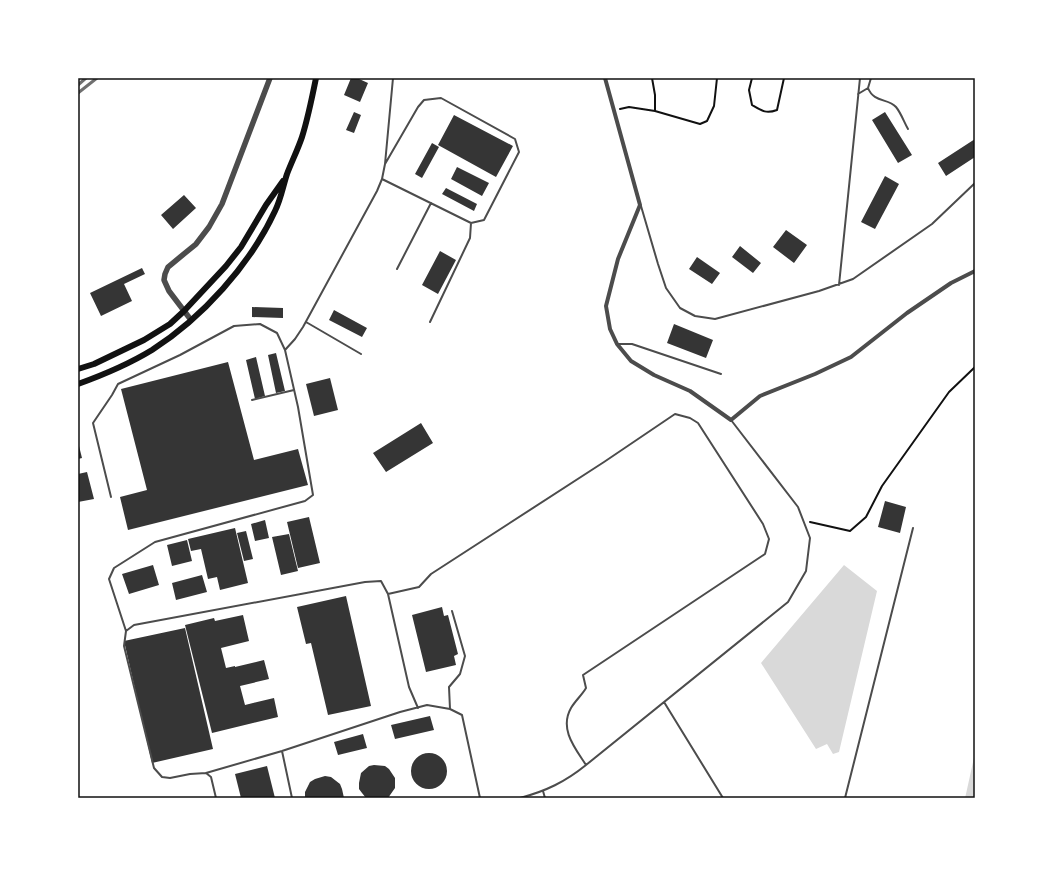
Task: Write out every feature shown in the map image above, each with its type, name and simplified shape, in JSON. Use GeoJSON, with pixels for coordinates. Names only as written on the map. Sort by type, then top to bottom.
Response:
{"type":"FeatureCollection","features":[{"type":"Feature","properties":{"kind":"main road"},"geometry":{"type":"LineString","coordinates":[[78,384],[121,366],[151,350],[177,332],[221,291],[251,253],[276,210],[302,136],[316,78]]}},
{"type":"Feature","properties":{"kind":"main road"},"geometry":{"type":"LineString","coordinates":[[78,369],[94,364],[144,340],[170,324],[226,266],[287,176]]}},
{"type":"Feature","properties":{"kind":"street"},"geometry":{"type":"LineString","coordinates":[[191,320],[169,291],[164,280],[165,274],[168,267],[196,244],[209,227],[222,204],[270,78]]}},
{"type":"Feature","properties":{"kind":"street"},"geometry":{"type":"LineString","coordinates":[[605,78],[615,109],[640,205],[618,259],[606,306],[610,329],[617,344],[630,361],[654,375],[690,391],[731,420],[760,396],[815,374],[851,357],[907,313],[951,283],[975,271]]}},
{"type":"Feature","properties":{"kind":"lane"},"geometry":{"type":"LineString","coordinates":[[286,350],[306,322],[377,191],[382,179],[385,164],[393,78]]}},
{"type":"Feature","properties":{"kind":"lane"},"geometry":{"type":"LineString","coordinates":[[839,285],[860,78]]}},
{"type":"Feature","properties":{"kind":"lane"},"geometry":{"type":"LineString","coordinates":[[871,78],[868,88],[870,94],[895,106],[908,129]]}},
{"type":"Feature","properties":{"kind":"lane"},"geometry":{"type":"LineString","coordinates":[[858,94],[868,88]]}},
{"type":"Feature","properties":{"kind":"lane"},"geometry":{"type":"LineString","coordinates":[[382,179],[471,223],[484,220],[519,152],[514,139],[441,98],[424,100],[418,107],[385,164]]}},
{"type":"Feature","properties":{"kind":"lane"},"geometry":{"type":"LineString","coordinates":[[640,205],[666,288],[680,308],[695,316],[715,319],[812,294],[853,279],[932,224],[975,183]]}},
{"type":"Feature","properties":{"kind":"lane"},"geometry":{"type":"LineString","coordinates":[[397,269],[431,203]]}},
{"type":"Feature","properties":{"kind":"lane"},"geometry":{"type":"LineString","coordinates":[[430,322],[470,238],[471,223]]}},
{"type":"Feature","properties":{"kind":"lane"},"geometry":{"type":"LineString","coordinates":[[306,322],[361,354]]}},
{"type":"Feature","properties":{"kind":"lane"},"geometry":{"type":"LineString","coordinates":[[110,497],[93,423],[118,384],[180,355],[234,326],[260,324],[277,333],[286,350],[313,495],[305,501],[155,542],[114,568],[109,579],[126,631],[124,646],[154,768],[162,777],[170,778],[190,774],[206,773],[282,751],[427,705],[450,709],[462,715],[480,798]]}},
{"type":"Feature","properties":{"kind":"lane"},"geometry":{"type":"LineString","coordinates":[[617,344],[632,344],[721,374]]}},
{"type":"Feature","properties":{"kind":"lane"},"geometry":{"type":"LineString","coordinates":[[252,400],[294,390]]}},
{"type":"Feature","properties":{"kind":"lane"},"geometry":{"type":"LineString","coordinates":[[388,594],[419,587],[431,574],[604,462],[675,414],[690,418],[698,423],[763,524],[768,539],[765,554],[583,675],[586,688],[570,708],[566,722],[570,740],[586,765]]}},
{"type":"Feature","properties":{"kind":"lane"},"geometry":{"type":"LineString","coordinates":[[520,798],[543,792],[572,776],[586,765],[788,602],[806,571],[810,538],[798,507],[731,420]]}},
{"type":"Feature","properties":{"kind":"lane"},"geometry":{"type":"LineString","coordinates":[[845,798],[913,528]]}},
{"type":"Feature","properties":{"kind":"lane"},"geometry":{"type":"LineString","coordinates":[[126,631],[134,625],[365,582],[380,581],[388,594],[409,687],[418,708]]}},
{"type":"Feature","properties":{"kind":"lane"},"geometry":{"type":"LineString","coordinates":[[450,709],[449,687],[460,674],[465,656],[452,611]]}},
{"type":"Feature","properties":{"kind":"lane"},"geometry":{"type":"LineString","coordinates":[[664,702],[723,798]]}},
{"type":"Feature","properties":{"kind":"lane"},"geometry":{"type":"LineString","coordinates":[[282,751],[292,798]]}},
{"type":"Feature","properties":{"kind":"lane"},"geometry":{"type":"LineString","coordinates":[[206,773],[211,777],[216,798]]}},
{"type":"Feature","properties":{"kind":"lane"},"geometry":{"type":"LineString","coordinates":[[543,792],[546,798]]}},
{"type":"Feature","properties":{"kind":"path"},"geometry":{"type":"LineString","coordinates":[[652,78],[655,95],[655,111]]}},
{"type":"Feature","properties":{"kind":"path"},"geometry":{"type":"LineString","coordinates":[[615,109],[629,107],[655,111],[700,124],[707,121],[714,106],[716,78]]}},
{"type":"Feature","properties":{"kind":"path"},"geometry":{"type":"LineString","coordinates":[[752,78],[749,90],[752,105],[770,112],[777,110],[784,78]]}},
{"type":"Feature","properties":{"kind":"path"},"geometry":{"type":"LineString","coordinates":[[803,520],[850,531],[866,517],[882,486],[949,392],[975,368]]}},
{"type":"Feature","properties":{"kind":"shaded area"},"geometry":{"type":"Polygon","coordinates":[[[844,565],[877,591],[839,752],[833,754],[827,744],[816,749],[761,663],[844,565]]]}},
{"type":"Feature","properties":{"kind":"shaded area"},"geometry":{"type":"Polygon","coordinates":[[[975,753],[975,798],[965,798],[966,794],[975,753]]]}},
{"type":"Feature","properties":{"kind":"building"},"geometry":{"type":"Polygon","coordinates":[[[351,78],[357,78],[368,83],[360,102],[344,95],[351,78]]]}},
{"type":"Feature","properties":{"kind":"building"},"geometry":{"type":"Polygon","coordinates":[[[354,112],[361,115],[354,133],[346,130],[354,112]]]}},
{"type":"Feature","properties":{"kind":"building"},"geometry":{"type":"Polygon","coordinates":[[[885,112],[912,155],[898,163],[872,120],[885,112]]]}},
{"type":"Feature","properties":{"kind":"building"},"geometry":{"type":"Polygon","coordinates":[[[454,115],[513,146],[496,177],[438,145],[454,115]]]}},
{"type":"Feature","properties":{"kind":"building"},"geometry":{"type":"Polygon","coordinates":[[[975,139],[975,157],[946,176],[938,163],[975,139]]]}},
{"type":"Feature","properties":{"kind":"building"},"geometry":{"type":"Polygon","coordinates":[[[432,143],[439,147],[422,178],[415,174],[432,143]]]}},
{"type":"Feature","properties":{"kind":"building"},"geometry":{"type":"Polygon","coordinates":[[[457,167],[489,183],[482,196],[451,179],[457,167]]]}},
{"type":"Feature","properties":{"kind":"building"},"geometry":{"type":"Polygon","coordinates":[[[885,176],[899,184],[875,229],[861,222],[885,176]]]}},
{"type":"Feature","properties":{"kind":"building"},"geometry":{"type":"Polygon","coordinates":[[[446,188],[477,204],[474,211],[442,194],[446,188]]]}},
{"type":"Feature","properties":{"kind":"building"},"geometry":{"type":"Polygon","coordinates":[[[184,195],[196,208],[173,229],[161,215],[184,195]]]}},
{"type":"Feature","properties":{"kind":"building"},"geometry":{"type":"Polygon","coordinates":[[[786,230],[807,245],[794,263],[773,247],[786,230]]]}},
{"type":"Feature","properties":{"kind":"building"},"geometry":{"type":"Polygon","coordinates":[[[740,246],[761,263],[753,273],[732,257],[740,246]]]}},
{"type":"Feature","properties":{"kind":"building"},"geometry":{"type":"Polygon","coordinates":[[[440,251],[456,260],[438,294],[422,285],[440,251]]]}},
{"type":"Feature","properties":{"kind":"building"},"geometry":{"type":"Polygon","coordinates":[[[697,257],[720,273],[712,284],[689,269],[697,257]]]}},
{"type":"Feature","properties":{"kind":"building"},"geometry":{"type":"Polygon","coordinates":[[[142,268],[145,274],[124,284],[132,301],[101,316],[90,293],[142,268]]]}},
{"type":"Feature","properties":{"kind":"building"},"geometry":{"type":"Polygon","coordinates":[[[252,307],[283,308],[283,318],[252,317],[252,307]]]}},
{"type":"Feature","properties":{"kind":"building"},"geometry":{"type":"Polygon","coordinates":[[[334,310],[367,328],[362,337],[329,320],[334,310]]]}},
{"type":"Feature","properties":{"kind":"building"},"geometry":{"type":"Polygon","coordinates":[[[674,324],[713,340],[706,358],[667,343],[674,324]]]}},
{"type":"Feature","properties":{"kind":"building"},"geometry":{"type":"Polygon","coordinates":[[[276,353],[285,391],[276,393],[268,355],[276,353]]]}},
{"type":"Feature","properties":{"kind":"building"},"geometry":{"type":"Polygon","coordinates":[[[256,357],[265,396],[255,399],[246,360],[256,357]]]}},
{"type":"Feature","properties":{"kind":"building"},"geometry":{"type":"Polygon","coordinates":[[[228,362],[254,460],[298,449],[308,485],[128,530],[120,497],[147,490],[121,389],[228,362]]]}},
{"type":"Feature","properties":{"kind":"building"},"geometry":{"type":"Polygon","coordinates":[[[330,378],[338,410],[314,416],[306,384],[330,378]]]}},
{"type":"Feature","properties":{"kind":"building"},"geometry":{"type":"Polygon","coordinates":[[[421,423],[433,443],[386,472],[373,453],[421,423]]]}},
{"type":"Feature","properties":{"kind":"building"},"geometry":{"type":"Polygon","coordinates":[[[78,442],[82,458],[78,459],[78,442]]]}},
{"type":"Feature","properties":{"kind":"building"},"geometry":{"type":"Polygon","coordinates":[[[87,472],[94,499],[78,502],[78,474],[87,472]]]}},
{"type":"Feature","properties":{"kind":"building"},"geometry":{"type":"Polygon","coordinates":[[[885,501],[906,507],[900,533],[878,527],[885,501]]]}},
{"type":"Feature","properties":{"kind":"building"},"geometry":{"type":"Polygon","coordinates":[[[309,517],[320,563],[298,568],[287,522],[309,517]]]}},
{"type":"Feature","properties":{"kind":"building"},"geometry":{"type":"Polygon","coordinates":[[[265,520],[269,538],[255,541],[251,524],[265,520]]]}},
{"type":"Feature","properties":{"kind":"building"},"geometry":{"type":"Polygon","coordinates":[[[235,528],[248,583],[220,590],[217,577],[208,579],[201,549],[191,551],[188,539],[235,528]]]}},
{"type":"Feature","properties":{"kind":"building"},"geometry":{"type":"Polygon","coordinates":[[[246,531],[253,559],[244,561],[237,533],[246,531]]]}},
{"type":"Feature","properties":{"kind":"building"},"geometry":{"type":"Polygon","coordinates":[[[289,534],[298,571],[281,575],[272,537],[289,534]]]}},
{"type":"Feature","properties":{"kind":"building"},"geometry":{"type":"Polygon","coordinates":[[[187,540],[192,561],[172,566],[167,545],[187,540]]]}},
{"type":"Feature","properties":{"kind":"building"},"geometry":{"type":"Polygon","coordinates":[[[153,565],[159,585],[129,594],[122,574],[153,565]]]}},
{"type":"Feature","properties":{"kind":"building"},"geometry":{"type":"Polygon","coordinates":[[[202,575],[207,592],[176,600],[172,583],[202,575]]]}},
{"type":"Feature","properties":{"kind":"building"},"geometry":{"type":"Polygon","coordinates":[[[346,596],[371,706],[328,715],[311,643],[306,644],[297,607],[346,596]]]}},
{"type":"Feature","properties":{"kind":"building"},"geometry":{"type":"Polygon","coordinates":[[[442,607],[444,616],[448,615],[458,654],[454,656],[456,665],[426,672],[412,615],[442,607]]]}},
{"type":"Feature","properties":{"kind":"building"},"geometry":{"type":"Polygon","coordinates":[[[243,615],[249,641],[221,648],[226,668],[264,660],[269,679],[240,686],[245,705],[274,698],[278,717],[212,733],[185,625],[214,618],[215,621],[243,615]]]}},
{"type":"Feature","properties":{"kind":"building"},"geometry":{"type":"Polygon","coordinates":[[[185,628],[213,749],[152,763],[124,641],[185,628]]]}},
{"type":"Feature","properties":{"kind":"building"},"geometry":{"type":"Polygon","coordinates":[[[430,716],[434,730],[395,739],[391,725],[430,716]]]}},
{"type":"Feature","properties":{"kind":"building"},"geometry":{"type":"Polygon","coordinates":[[[363,734],[367,748],[338,755],[334,742],[363,734]]]}},
{"type":"Feature","properties":{"kind":"building"},"geometry":{"type":"Polygon","coordinates":[[[433,753],[442,758],[446,764],[446,778],[442,784],[433,789],[425,789],[416,784],[412,778],[411,767],[416,758],[422,754],[433,753]]]}},
{"type":"Feature","properties":{"kind":"building"},"geometry":{"type":"Polygon","coordinates":[[[267,766],[275,798],[241,798],[235,774],[267,766]]]}},
{"type":"Feature","properties":{"kind":"building"},"geometry":{"type":"Polygon","coordinates":[[[369,766],[385,766],[395,778],[395,788],[388,798],[366,798],[359,789],[361,773],[369,766]]]}},
{"type":"Feature","properties":{"kind":"building"},"geometry":{"type":"Polygon","coordinates":[[[325,776],[331,777],[340,784],[344,798],[305,798],[305,792],[310,782],[325,776]]]}},
{"type":"Feature","properties":{"kind":"railway"},"geometry":{"type":"LineString","coordinates":[[78,85],[86,78]]}},
{"type":"Feature","properties":{"kind":"railway"},"geometry":{"type":"LineString","coordinates":[[78,93],[97,78]]}}]}
